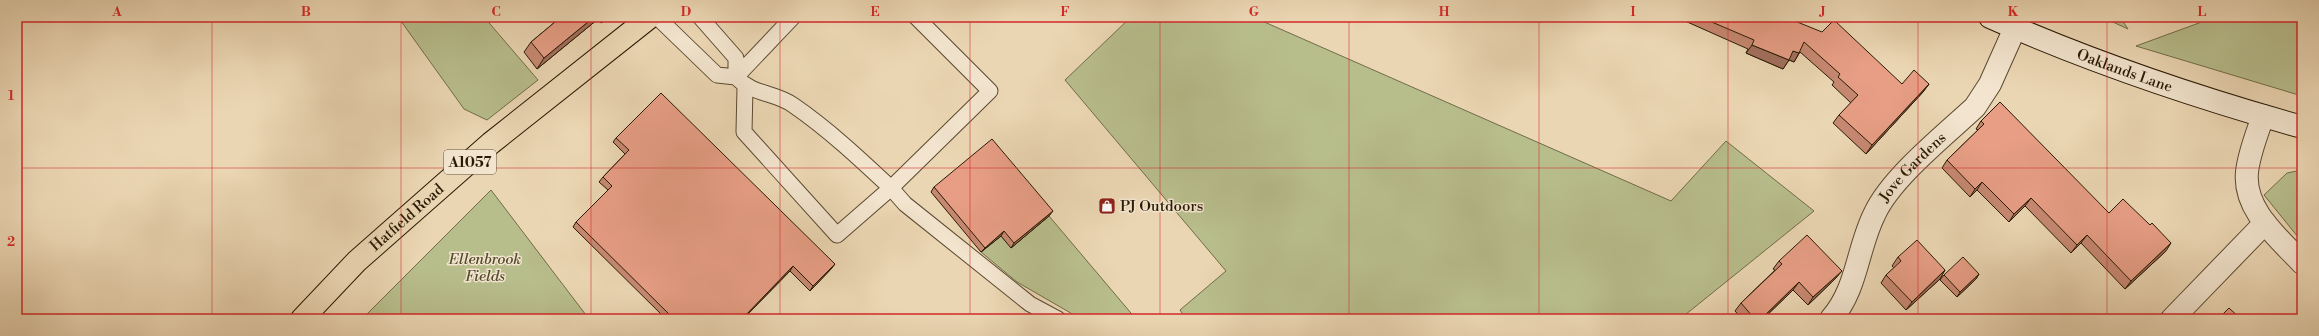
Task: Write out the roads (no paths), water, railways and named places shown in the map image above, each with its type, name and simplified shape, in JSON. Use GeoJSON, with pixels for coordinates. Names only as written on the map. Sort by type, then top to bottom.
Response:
{"type":"FeatureCollection","features":[{"type":"Feature","properties":{"kind":"main road","name":"Hatfield Road"},"geometry":{"type":"LineString","coordinates":[[302,319],[357,261],[491,143],[650,17]]}},
{"type":"Feature","properties":{"kind":"street","name":"Oaklands Lane"},"geometry":{"type":"LineString","coordinates":[[1990,17],[2069,51],[2135,76],[2302,127]]}},
{"type":"Feature","properties":{"kind":"street","name":"Jove Gardens"},"geometry":{"type":"LineString","coordinates":[[1831,319],[1852,287],[1870,224],[1883,199],[1898,180],[1974,107],[1984,95],[2015,28]]}},
{"type":"Feature","properties":{"kind":"street"},"geometry":{"type":"LineString","coordinates":[[2263,116],[2251,154],[2247,181],[2252,206],[2265,223],[2302,263]]}},
{"type":"Feature","properties":{"kind":"street"},"geometry":{"type":"LineString","coordinates":[[2172,319],[2265,223]]}},
{"type":"Feature","properties":{"kind":"lane"},"geometry":{"type":"LineString","coordinates":[[658,17],[717,75],[741,82],[791,104],[844,144],[891,188],[905,204],[1030,304],[1058,319]]}},
{"type":"Feature","properties":{"kind":"lane"},"geometry":{"type":"LineString","coordinates":[[700,17],[736,58],[741,82],[744,132],[836,235],[891,188],[990,90],[916,17]]}},
{"type":"Feature","properties":{"kind":"lane"},"geometry":{"type":"LineString","coordinates":[[741,82],[793,17]]}},
{"type":"Feature","properties":{"kind":"place","name":"PJ Outdoors"},"geometry":{"type":"Point","coordinates":[1107,206]}},
{"type":"Feature","properties":{"kind":"park label","name":"Ellenbrook Fields"},"geometry":{"type":"Point","coordinates":[485,268]}}]}
